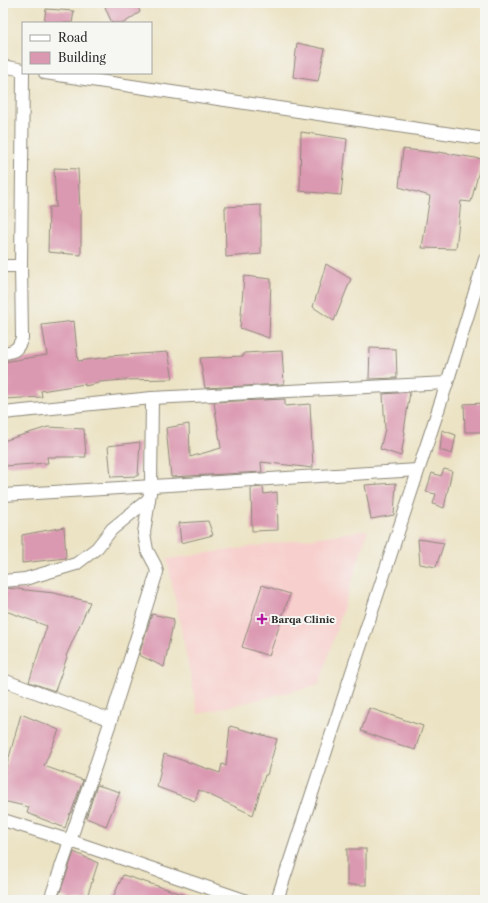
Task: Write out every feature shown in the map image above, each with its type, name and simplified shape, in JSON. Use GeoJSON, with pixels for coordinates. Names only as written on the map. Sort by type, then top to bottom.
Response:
{"type":"FeatureCollection","features":[{"type":"Feature","properties":{"kind":"street"},"geometry":{"type":"LineString","coordinates":[[3,66],[22,70]]}},
{"type":"Feature","properties":{"kind":"street"},"geometry":{"type":"LineString","coordinates":[[3,353],[11,353],[15,351],[19,347],[22,338],[21,266],[23,74]]}},
{"type":"Feature","properties":{"kind":"street"},"geometry":{"type":"LineString","coordinates":[[53,74],[485,139]]}},
{"type":"Feature","properties":{"kind":"street"},"geometry":{"type":"LineString","coordinates":[[277,900],[447,383],[485,259]]}},
{"type":"Feature","properties":{"kind":"street"},"geometry":{"type":"LineString","coordinates":[[3,266],[21,266]]}},
{"type":"Feature","properties":{"kind":"street"},"geometry":{"type":"LineString","coordinates":[[3,413],[152,398],[447,383]]}},
{"type":"Feature","properties":{"kind":"street"},"geometry":{"type":"LineString","coordinates":[[50,900],[111,720],[157,572],[144,542],[151,486],[152,398]]}},
{"type":"Feature","properties":{"kind":"street"},"geometry":{"type":"LineString","coordinates":[[3,495],[418,470]]}},
{"type":"Feature","properties":{"kind":"street"},"geometry":{"type":"LineString","coordinates":[[3,580],[25,579],[76,564],[97,548],[112,529],[149,499]]}},
{"type":"Feature","properties":{"kind":"street"},"geometry":{"type":"LineString","coordinates":[[3,680],[111,720]]}},
{"type":"Feature","properties":{"kind":"street"},"geometry":{"type":"LineString","coordinates":[[3,820],[71,841],[244,900]]}},
{"type":"Feature","properties":{"kind":"shaded area"},"geometry":{"type":"Polygon","coordinates":[[[368,530],[319,685],[198,714],[167,559],[368,530]]]}},
{"type":"Feature","properties":{"kind":"building"},"geometry":{"type":"Polygon","coordinates":[[[114,3],[137,3],[140,12],[125,22],[112,22],[105,7],[114,3]]]}},
{"type":"Feature","properties":{"kind":"building"},"geometry":{"type":"Polygon","coordinates":[[[46,9],[74,11],[72,22],[44,22],[46,9]]]}},
{"type":"Feature","properties":{"kind":"building"},"geometry":{"type":"Polygon","coordinates":[[[297,43],[325,49],[318,81],[293,77],[297,43]]]}},
{"type":"Feature","properties":{"kind":"building"},"geometry":{"type":"Polygon","coordinates":[[[301,132],[347,139],[341,195],[300,191],[301,132]]]}},
{"type":"Feature","properties":{"kind":"building"},"geometry":{"type":"Polygon","coordinates":[[[403,149],[438,152],[482,159],[471,202],[461,201],[456,249],[422,248],[430,196],[399,187],[403,149]]]}},
{"type":"Feature","properties":{"kind":"building"},"geometry":{"type":"Polygon","coordinates":[[[54,168],[78,169],[81,210],[81,255],[48,252],[49,207],[56,207],[54,168]]]}},
{"type":"Feature","properties":{"kind":"building"},"geometry":{"type":"Polygon","coordinates":[[[261,205],[261,254],[226,257],[225,207],[261,205]]]}},
{"type":"Feature","properties":{"kind":"building"},"geometry":{"type":"Polygon","coordinates":[[[326,264],[351,279],[334,321],[313,307],[326,264]]]}},
{"type":"Feature","properties":{"kind":"building"},"geometry":{"type":"Polygon","coordinates":[[[244,276],[271,279],[269,338],[240,328],[244,276]]]}},
{"type":"Feature","properties":{"kind":"building"},"geometry":{"type":"Polygon","coordinates":[[[74,321],[78,361],[109,356],[168,352],[173,379],[99,382],[85,386],[85,384],[41,391],[42,397],[3,399],[3,362],[47,355],[42,325],[74,321]]]}},
{"type":"Feature","properties":{"kind":"building"},"geometry":{"type":"Polygon","coordinates":[[[370,348],[396,349],[397,378],[369,379],[370,348]]]}},
{"type":"Feature","properties":{"kind":"building"},"geometry":{"type":"Polygon","coordinates":[[[282,351],[284,384],[205,388],[200,358],[244,356],[244,353],[282,351]]]}},
{"type":"Feature","properties":{"kind":"building"},"geometry":{"type":"Polygon","coordinates":[[[410,392],[401,456],[380,449],[385,429],[383,394],[410,392]]]}},
{"type":"Feature","properties":{"kind":"building"},"geometry":{"type":"Polygon","coordinates":[[[285,399],[285,406],[310,404],[313,468],[261,462],[262,472],[171,477],[166,428],[189,424],[190,457],[221,448],[214,402],[285,399]]]}},
{"type":"Feature","properties":{"kind":"building"},"geometry":{"type":"Polygon","coordinates":[[[485,403],[485,432],[465,432],[464,404],[485,403]]]}},
{"type":"Feature","properties":{"kind":"building"},"geometry":{"type":"Polygon","coordinates":[[[48,427],[84,429],[86,457],[47,457],[48,463],[4,466],[3,441],[48,427]]]}},
{"type":"Feature","properties":{"kind":"building"},"geometry":{"type":"Polygon","coordinates":[[[442,430],[456,435],[452,454],[440,450],[442,430]]]}},
{"type":"Feature","properties":{"kind":"building"},"geometry":{"type":"Polygon","coordinates":[[[140,442],[138,476],[111,477],[108,446],[140,442]]]}},
{"type":"Feature","properties":{"kind":"building"},"geometry":{"type":"Polygon","coordinates":[[[444,469],[452,471],[444,508],[433,504],[436,494],[426,492],[432,473],[441,476],[444,469]]]}},
{"type":"Feature","properties":{"kind":"building"},"geometry":{"type":"Polygon","coordinates":[[[396,483],[394,515],[371,519],[365,485],[396,483]]]}},
{"type":"Feature","properties":{"kind":"building"},"geometry":{"type":"Polygon","coordinates":[[[263,487],[264,494],[277,492],[278,530],[252,531],[251,488],[263,487]]]}},
{"type":"Feature","properties":{"kind":"building"},"geometry":{"type":"Polygon","coordinates":[[[208,521],[213,535],[181,543],[179,523],[208,521]]]}},
{"type":"Feature","properties":{"kind":"building"},"geometry":{"type":"Polygon","coordinates":[[[64,527],[66,558],[22,563],[22,535],[64,527]]]}},
{"type":"Feature","properties":{"kind":"building"},"geometry":{"type":"Polygon","coordinates":[[[418,539],[444,543],[436,567],[420,564],[418,539]]]}},
{"type":"Feature","properties":{"kind":"building"},"geometry":{"type":"Polygon","coordinates":[[[262,585],[290,594],[269,656],[242,647],[262,585]]]}},
{"type":"Feature","properties":{"kind":"building"},"geometry":{"type":"Polygon","coordinates":[[[7,588],[54,593],[90,602],[66,656],[67,657],[55,691],[29,682],[47,626],[3,610],[3,599],[7,588]]]}},
{"type":"Feature","properties":{"kind":"building"},"geometry":{"type":"Polygon","coordinates":[[[152,614],[174,619],[164,667],[139,655],[152,614]]]}},
{"type":"Feature","properties":{"kind":"building"},"geometry":{"type":"Polygon","coordinates":[[[369,708],[423,726],[415,750],[361,731],[369,708]]]}},
{"type":"Feature","properties":{"kind":"building"},"geometry":{"type":"Polygon","coordinates":[[[21,714],[59,730],[44,766],[83,780],[65,828],[27,813],[29,807],[3,801],[3,779],[21,714]]]}},
{"type":"Feature","properties":{"kind":"building"},"geometry":{"type":"Polygon","coordinates":[[[230,726],[277,739],[267,775],[265,775],[253,815],[199,790],[195,801],[157,787],[164,754],[220,773],[222,764],[226,766],[230,726]]]}},
{"type":"Feature","properties":{"kind":"building"},"geometry":{"type":"Polygon","coordinates":[[[97,785],[120,792],[106,826],[86,818],[97,785]]]}},
{"type":"Feature","properties":{"kind":"building"},"geometry":{"type":"Polygon","coordinates":[[[347,849],[366,849],[366,885],[347,885],[347,849]]]}},
{"type":"Feature","properties":{"kind":"building"},"geometry":{"type":"Polygon","coordinates":[[[74,852],[98,863],[86,900],[70,900],[59,895],[74,852]]]}},
{"type":"Feature","properties":{"kind":"building"},"geometry":{"type":"Polygon","coordinates":[[[123,875],[192,897],[191,900],[112,900],[123,875]]]}},
{"type":"Feature","properties":{"kind":"place","name":"Barqa Clinic"},"geometry":{"type":"Point","coordinates":[262,619]}}]}
